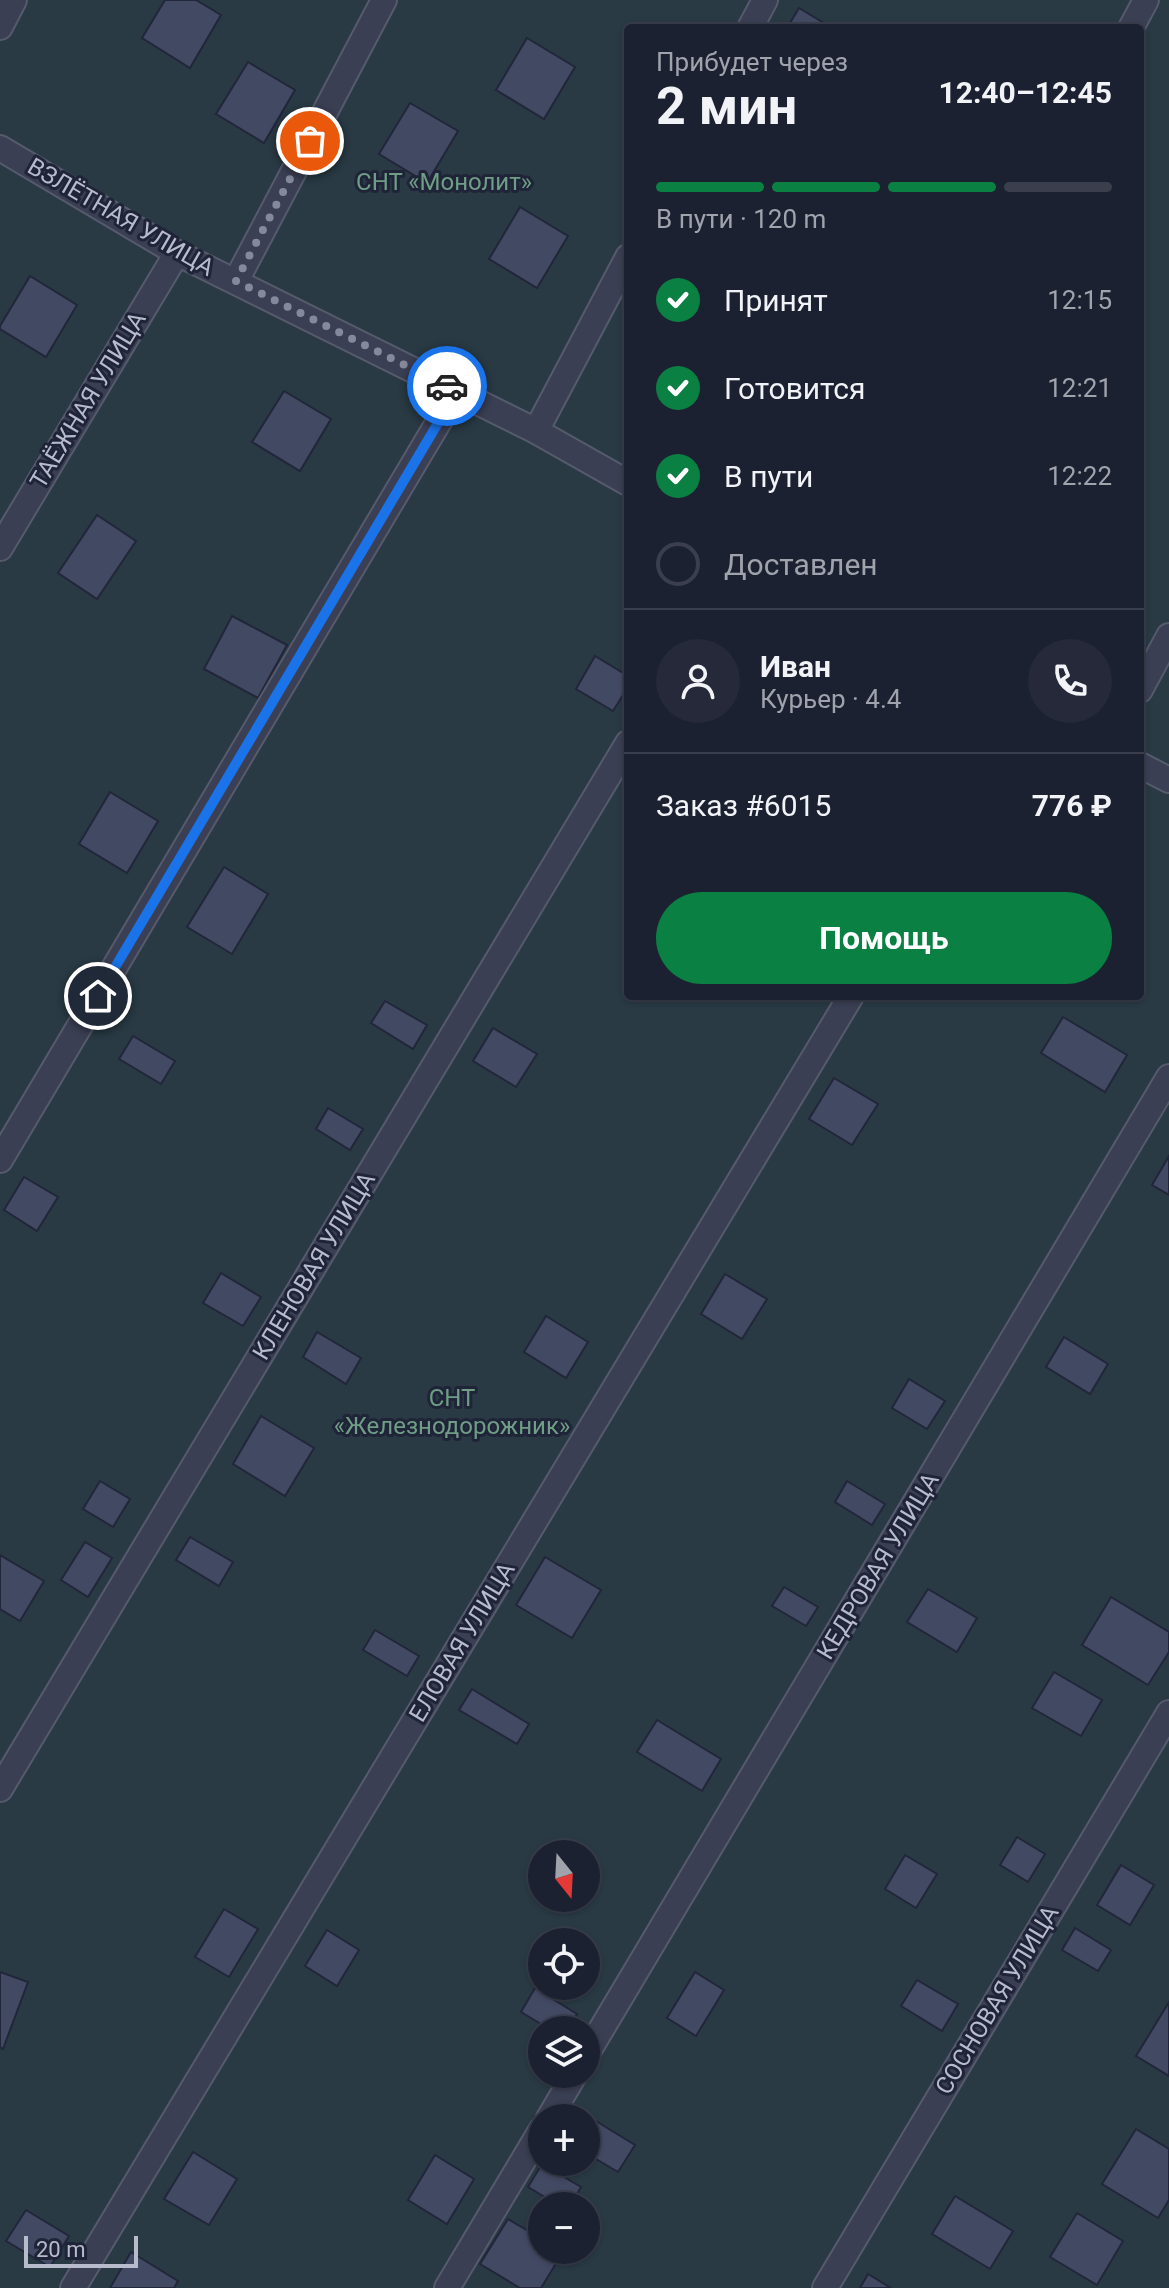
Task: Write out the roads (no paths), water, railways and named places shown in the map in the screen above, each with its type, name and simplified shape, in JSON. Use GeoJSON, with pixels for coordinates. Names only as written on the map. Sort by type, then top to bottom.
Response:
{"type":"FeatureCollection","features":[{"type":"Feature","properties":{"kind":"street"},"geometry":{"type":"LineString","coordinates":[[0,27],[14,0]]}},
{"type":"Feature","properties":{"kind":"street"},"geometry":{"type":"LineString","coordinates":[[236,281],[384,0]]}},
{"type":"Feature","properties":{"kind":"street"},"geometry":{"type":"LineString","coordinates":[[752,24],[765,0]]}},
{"type":"Feature","properties":{"kind":"street"},"geometry":{"type":"LineString","coordinates":[[1133,24],[1146,0]]}},
{"type":"Feature","properties":{"kind":"street","name":"ВЗЛЁТНАЯ УЛИЦА"},"geometry":{"type":"LineString","coordinates":[[0,148],[177,253],[536,431],[624,481]]}},
{"type":"Feature","properties":{"kind":"street","name":"ТАЁЖНАЯ УЛИЦА"},"geometry":{"type":"LineString","coordinates":[[0,548],[177,253]]}},
{"type":"Feature","properties":{"kind":"street"},"geometry":{"type":"LineString","coordinates":[[536,431],[624,265]]}},
{"type":"Feature","properties":{"kind":"street"},"geometry":{"type":"LineString","coordinates":[[0,1160],[457,391]]}},
{"type":"Feature","properties":{"kind":"street"},"geometry":{"type":"LineString","coordinates":[[1144,683],[1169,636]]}},
{"type":"Feature","properties":{"kind":"street","name":"КЛЕНОВАЯ УЛИЦА"},"geometry":{"type":"LineString","coordinates":[[0,1789],[624,750]]}},
{"type":"Feature","properties":{"kind":"street"},"geometry":{"type":"LineString","coordinates":[[1144,767],[1169,780]]}},
{"type":"Feature","properties":{"kind":"street","name":"ЕЛОВАЯ УЛИЦА"},"geometry":{"type":"LineString","coordinates":[[73,2288],[849,1000]]}},
{"type":"Feature","properties":{"kind":"street","name":"КЕДРОВАЯ УЛИЦА"},"geometry":{"type":"LineString","coordinates":[[600,2032],[1169,1077]]}},
{"type":"Feature","properties":{"kind":"street","name":"СОСНОВАЯ УЛИЦА"},"geometry":{"type":"LineString","coordinates":[[825,2288],[1169,1713]]}},
{"type":"Feature","properties":{"kind":"street"},"geometry":{"type":"LineString","coordinates":[[447,2288],[528,2152]]}},
{"type":"Feature","properties":{"kind":"park label","name":"СНТ «Монолит»"},"geometry":{"type":"Point","coordinates":[444,182]}},
{"type":"Feature","properties":{"kind":"park label","name":"СНТ «Железнодорожник»"},"geometry":{"type":"Point","coordinates":[452,1412]}}]}
